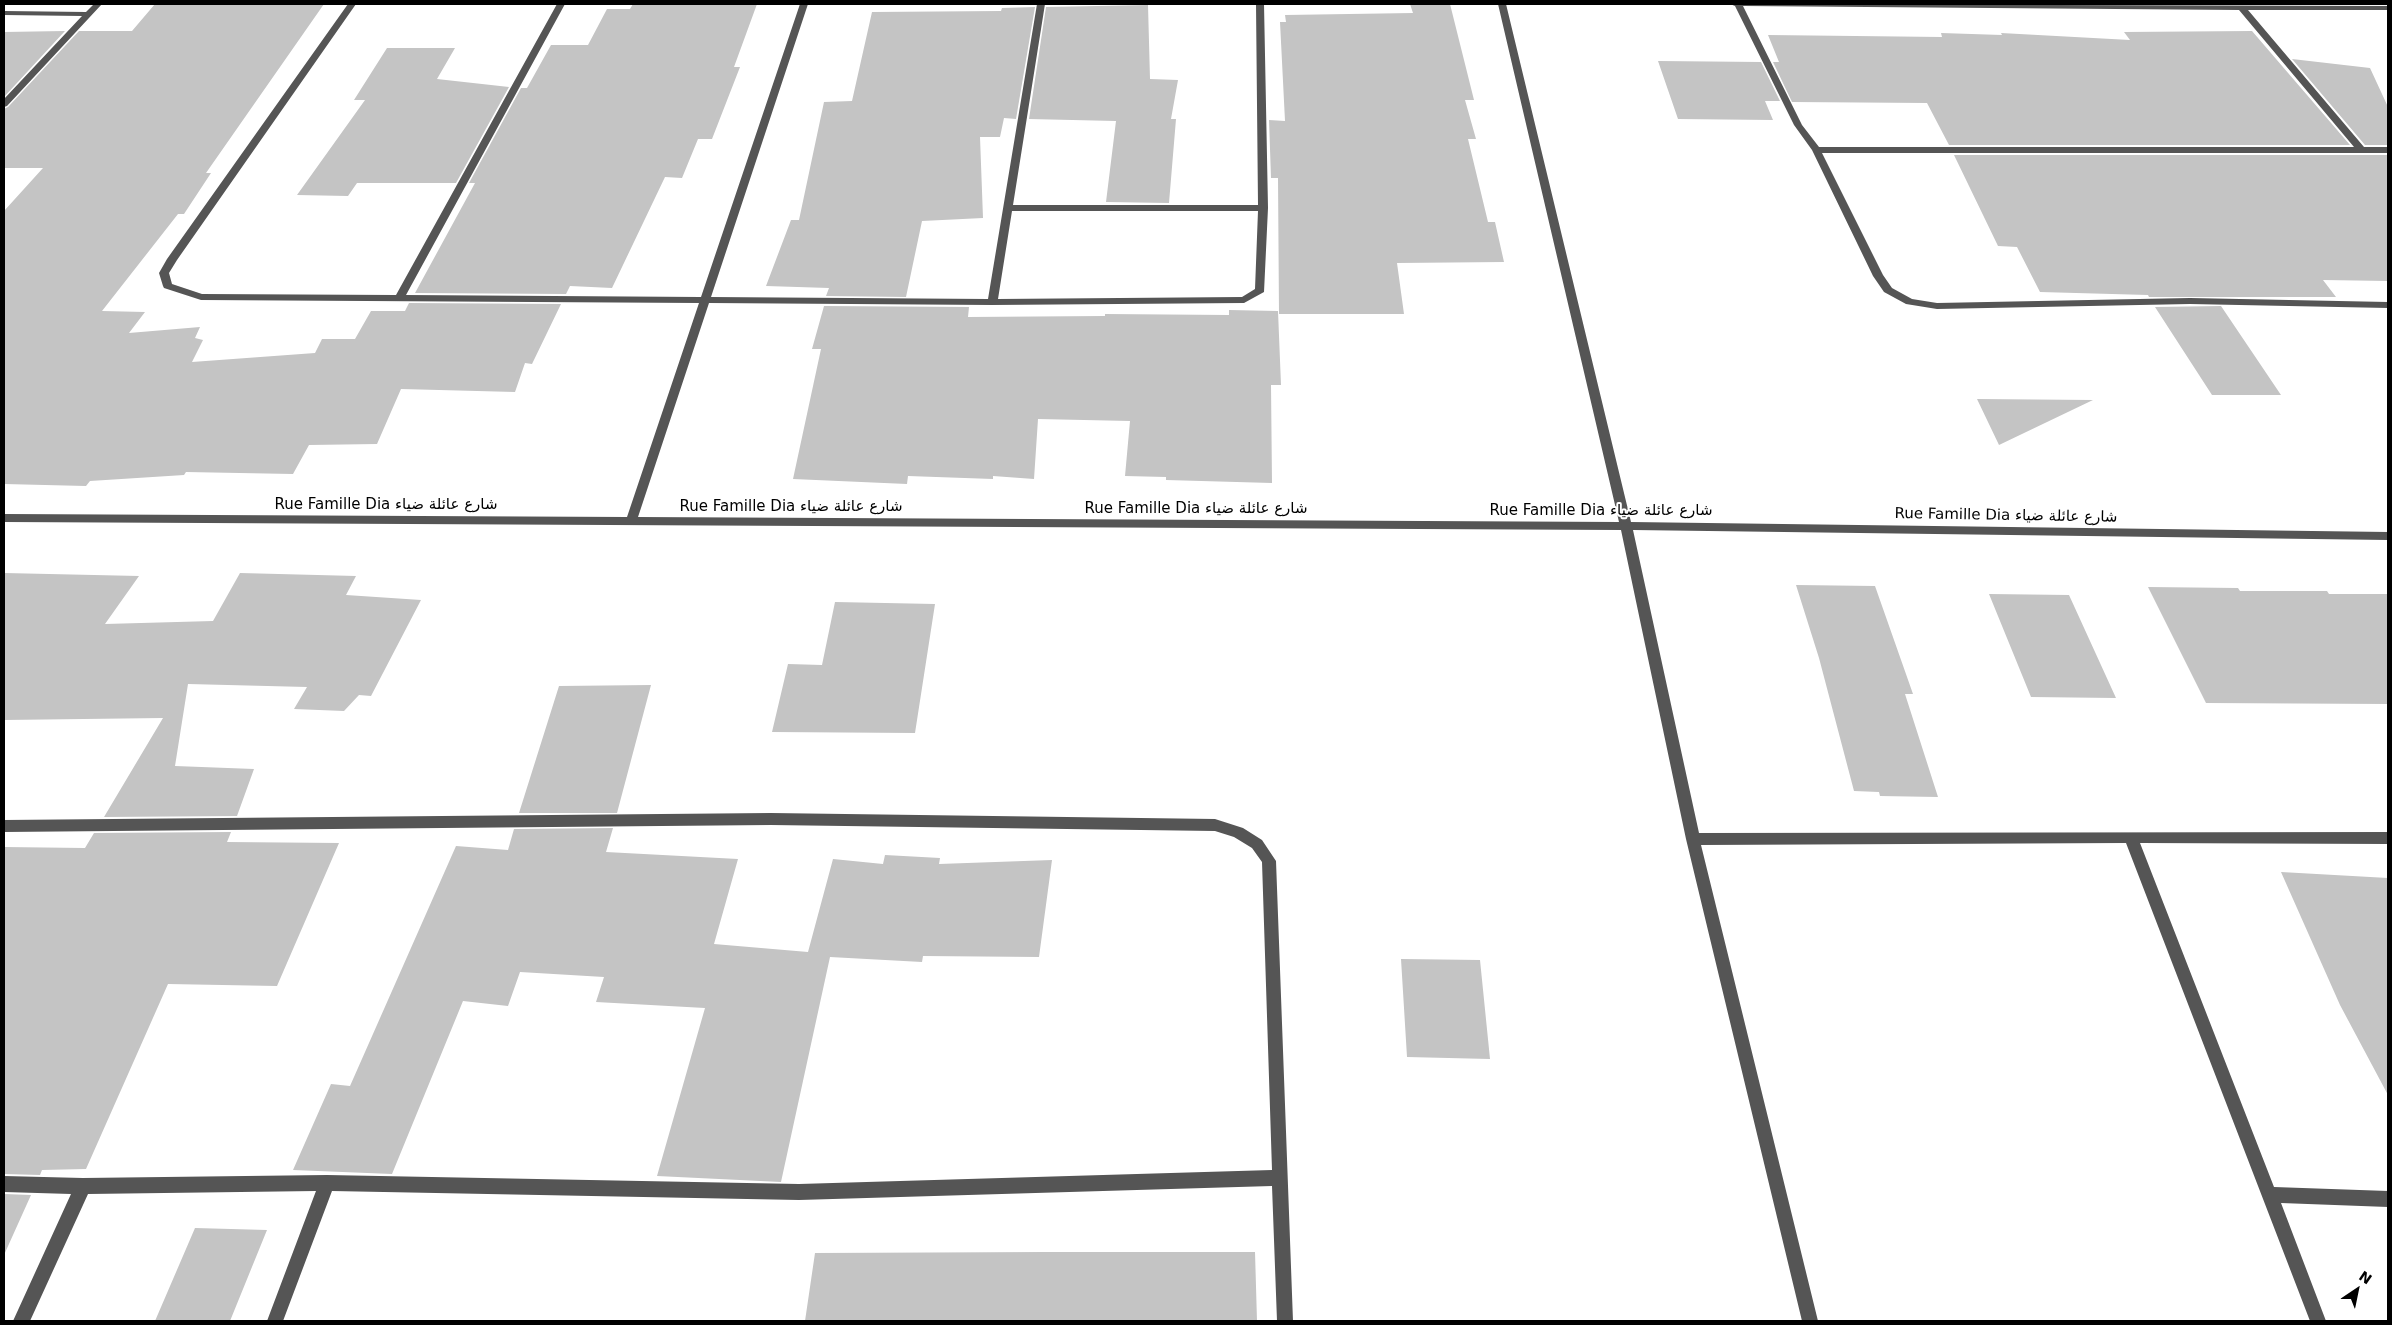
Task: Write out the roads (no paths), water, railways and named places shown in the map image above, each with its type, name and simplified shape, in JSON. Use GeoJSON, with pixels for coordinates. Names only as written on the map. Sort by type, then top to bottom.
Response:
{"type":"FeatureCollection","features":[{"type":"Feature","properties":{"kind":"street"},"geometry":{"type":"LineString","coordinates":[[4,104],[98,4]]}},
{"type":"Feature","properties":{"kind":"street"},"geometry":{"type":"LineString","coordinates":[[352,4],[172,259],[164,273],[168,286],[201,297],[992,302],[1237,300],[1251,297],[1260,290],[1263,208],[1260,4]]}},
{"type":"Feature","properties":{"kind":"street"},"geometry":{"type":"LineString","coordinates":[[399,299],[560,4]]}},
{"type":"Feature","properties":{"kind":"street"},"geometry":{"type":"LineString","coordinates":[[631,521],[804,4]]}},
{"type":"Feature","properties":{"kind":"street"},"geometry":{"type":"LineString","coordinates":[[992,302],[1041,4]]}},
{"type":"Feature","properties":{"kind":"street"},"geometry":{"type":"LineString","coordinates":[[1502,4],[1626,526],[1692,839],[1810,1321]]}},
{"type":"Feature","properties":{"kind":"street"},"geometry":{"type":"LineString","coordinates":[[1734,4],[2203,5],[2242,8],[2388,8]]}},
{"type":"Feature","properties":{"kind":"street"},"geometry":{"type":"LineString","coordinates":[[1738,4],[1790,109],[1816,150],[1878,276],[1888,290],[1910,302],[1937,306],[2190,301],[2388,305]]}},
{"type":"Feature","properties":{"kind":"street"},"geometry":{"type":"LineString","coordinates":[[2242,8],[2361,150]]}},
{"type":"Feature","properties":{"kind":"street"},"geometry":{"type":"LineString","coordinates":[[4,13],[88,14]]}},
{"type":"Feature","properties":{"kind":"street"},"geometry":{"type":"LineString","coordinates":[[1816,150],[2388,150]]}},
{"type":"Feature","properties":{"kind":"street"},"geometry":{"type":"LineString","coordinates":[[1007,208],[1263,208]]}},
{"type":"Feature","properties":{"kind":"street","name":"Rue Famille Dia شارع عائلة ضياء"},"geometry":{"type":"LineString","coordinates":[[4,518],[1626,526],[2388,536]]}},
{"type":"Feature","properties":{"kind":"street"},"geometry":{"type":"LineString","coordinates":[[4,826],[761,820],[1215,825],[1238,832],[1258,844],[1269,861],[1285,1321]]}},
{"type":"Feature","properties":{"kind":"street"},"geometry":{"type":"LineString","coordinates":[[2131,837],[2318,1321]]}},
{"type":"Feature","properties":{"kind":"street"},"geometry":{"type":"LineString","coordinates":[[1692,839],[2388,838]]}},
{"type":"Feature","properties":{"kind":"street"},"geometry":{"type":"LineString","coordinates":[[4,1184],[82,1186],[327,1183],[799,1192],[1281,1178]]}},
{"type":"Feature","properties":{"kind":"street"},"geometry":{"type":"LineString","coordinates":[[275,1321],[327,1183]]}},
{"type":"Feature","properties":{"kind":"street"},"geometry":{"type":"LineString","coordinates":[[21,1321],[82,1186]]}},
{"type":"Feature","properties":{"kind":"street"},"geometry":{"type":"LineString","coordinates":[[2269,1195],[2388,1199]]}}]}
